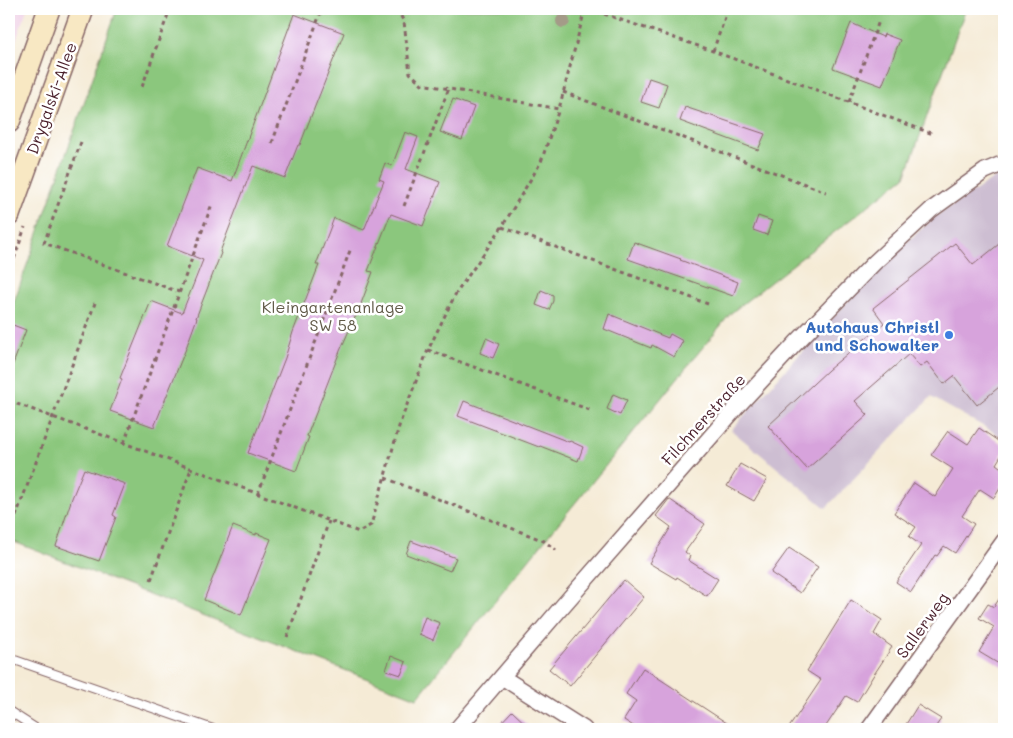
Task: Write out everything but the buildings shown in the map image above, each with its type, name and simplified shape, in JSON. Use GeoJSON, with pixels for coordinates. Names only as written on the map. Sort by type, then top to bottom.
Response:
{"type":"FeatureCollection","features":[{"type":"Feature","properties":{"kind":"main road","name":"Drygalski-Allee"},"geometry":{"type":"LineString","coordinates":[[9,122],[49,9]]}},
{"type":"Feature","properties":{"kind":"main road","name":"Drygalski-Allee"},"geometry":{"type":"LineString","coordinates":[[9,215],[83,9]]}},
{"type":"Feature","properties":{"kind":"street","name":"Filchnerstraße"},"geometry":{"type":"LineString","coordinates":[[457,729],[735,409],[796,343],[874,263],[931,210],[985,172],[1004,163]]}},
{"type":"Feature","properties":{"kind":"street","name":"Sallerweg"},"geometry":{"type":"LineString","coordinates":[[869,729],[1004,541]]}},
{"type":"Feature","properties":{"kind":"street"},"geometry":{"type":"LineString","coordinates":[[502,677],[584,729]]}},
{"type":"Feature","properties":{"kind":"lane"},"geometry":{"type":"LineString","coordinates":[[9,658],[213,729]]}},
{"type":"Feature","properties":{"kind":"lane"},"geometry":{"type":"LineString","coordinates":[[9,711],[37,729]]}},
{"type":"Feature","properties":{"kind":"path"},"geometry":{"type":"LineString","coordinates":[[142,87],[170,9]]}},
{"type":"Feature","properties":{"kind":"path"},"geometry":{"type":"LineString","coordinates":[[272,143],[322,9]]}},
{"type":"Feature","properties":{"kind":"path"},"geometry":{"type":"LineString","coordinates":[[392,9],[397,9],[404,22],[410,73],[422,84],[559,109]]}},
{"type":"Feature","properties":{"kind":"path"},"geometry":{"type":"LineString","coordinates":[[9,401],[359,532],[371,525],[400,423],[428,350],[455,295],[502,228],[541,162],[559,109],[587,9],[713,51],[933,134]]}},
{"type":"Feature","properties":{"kind":"path"},"geometry":{"type":"LineString","coordinates":[[713,51],[728,9]]}},
{"type":"Feature","properties":{"kind":"path"},"geometry":{"type":"LineString","coordinates":[[849,102],[879,21]]}},
{"type":"Feature","properties":{"kind":"path"},"geometry":{"type":"LineString","coordinates":[[404,206],[448,88]]}},
{"type":"Feature","properties":{"kind":"path"},"geometry":{"type":"LineString","coordinates":[[563,92],[826,192]]}},
{"type":"Feature","properties":{"kind":"path"},"geometry":{"type":"LineString","coordinates":[[81,142],[44,243],[179,292]]}},
{"type":"Feature","properties":{"kind":"path"},"geometry":{"type":"LineString","coordinates":[[124,443],[212,204]]}},
{"type":"Feature","properties":{"kind":"path"},"geometry":{"type":"LineString","coordinates":[[502,228],[708,304]]}},
{"type":"Feature","properties":{"kind":"path"},"geometry":{"type":"LineString","coordinates":[[258,494],[351,248]]}},
{"type":"Feature","properties":{"kind":"path"},"geometry":{"type":"LineString","coordinates":[[13,524],[96,303]]}},
{"type":"Feature","properties":{"kind":"path"},"geometry":{"type":"LineString","coordinates":[[428,350],[590,410]]}},
{"type":"Feature","properties":{"kind":"path"},"geometry":{"type":"LineString","coordinates":[[152,580],[191,469]]}},
{"type":"Feature","properties":{"kind":"path"},"geometry":{"type":"LineString","coordinates":[[385,478],[544,540],[556,550]]}},
{"type":"Feature","properties":{"kind":"path"},"geometry":{"type":"LineString","coordinates":[[287,637],[329,521]]}},
{"type":"Feature","properties":{"kind":"shaded area"},"geometry":{"type":"Polygon","coordinates":[[[9,9],[27,9],[9,60],[9,9]]]}},
{"type":"Feature","properties":{"kind":"shaded area"},"geometry":{"type":"Polygon","coordinates":[[[1004,172],[1004,438],[931,397],[826,508],[731,430],[878,268],[936,216],[1004,172]]]}},
{"type":"Feature","properties":{"kind":"green space","name":"Kleingartenanlage SW 58"},"geometry":{"type":"Polygon","coordinates":[[[117,9],[960,9],[965,11],[905,177],[731,313],[417,698],[9,540],[9,316],[117,9]]]}},
{"type":"Feature","properties":{"kind":"place","name":"Autohaus Christl und Schowalter"},"geometry":{"type":"Point","coordinates":[949,335]}}]}
